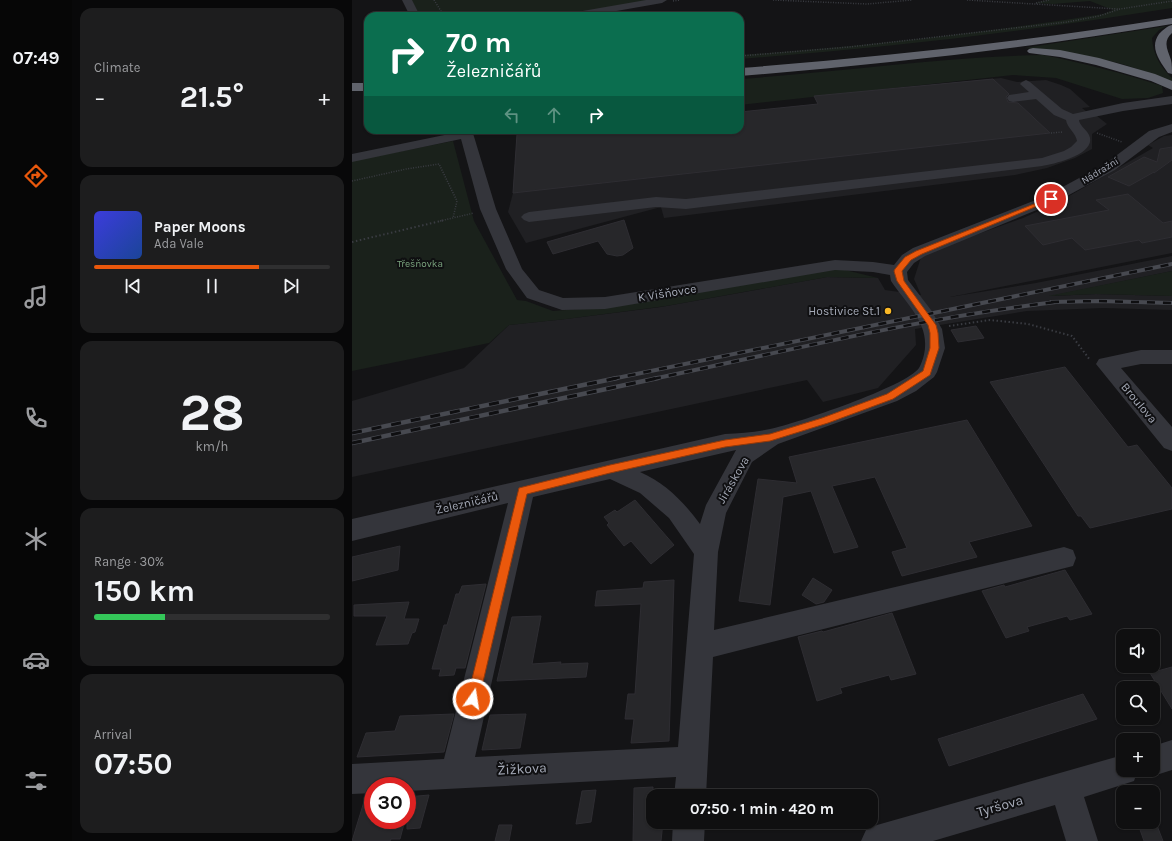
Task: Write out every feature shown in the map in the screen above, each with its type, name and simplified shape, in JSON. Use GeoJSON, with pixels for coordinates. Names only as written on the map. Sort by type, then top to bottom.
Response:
{"type":"FeatureCollection","features":[{"type":"Feature","properties":{"kind":"highway"},"geometry":{"type":"LineString","coordinates":[[744,65],[855,56],[964,44],[1084,29],[1172,15]]}},
{"type":"Feature","properties":{"kind":"highway"},"geometry":{"type":"LineString","coordinates":[[940,54],[1045,41],[1172,21]]}},
{"type":"Feature","properties":{"kind":"highway"},"geometry":{"type":"LineString","coordinates":[[1172,28],[1161,38],[1159,43],[1161,52],[1172,70]]}},
{"type":"Feature","properties":{"kind":"highway"},"geometry":{"type":"LineString","coordinates":[[744,72],[940,54],[1005,50],[1049,52],[1073,56],[1161,80],[1172,86]]}},
{"type":"Feature","properties":{"kind":"highway"},"geometry":{"type":"LineString","coordinates":[[352,80],[364,80]]}},
{"type":"Feature","properties":{"kind":"highway"},"geometry":{"type":"LineString","coordinates":[[352,87],[364,87]]}},
{"type":"Feature","properties":{"kind":"street"},"geometry":{"type":"LineString","coordinates":[[407,0],[413,12]]}},
{"type":"Feature","properties":{"kind":"street"},"geometry":{"type":"LineString","coordinates":[[594,12],[662,0]]}},
{"type":"Feature","properties":{"kind":"street"},"geometry":{"type":"LineString","coordinates":[[1026,84],[1058,112],[1073,118],[1123,107],[1140,106],[1172,100]]}},
{"type":"Feature","properties":{"kind":"street"},"geometry":{"type":"LineString","coordinates":[[1013,98],[1038,95]]}},
{"type":"Feature","properties":{"kind":"street"},"geometry":{"type":"LineString","coordinates":[[1140,106],[1160,108],[1172,106]]}},
{"type":"Feature","properties":{"kind":"street"},"geometry":{"type":"LineString","coordinates":[[529,217],[656,202],[686,204],[1042,162],[1067,155],[1082,145],[1084,141],[1083,137],[1073,124],[1073,118]]}},
{"type":"Feature","properties":{"kind":"street","name":"Nádražní"},"geometry":{"type":"LineString","coordinates":[[898,271],[908,258],[919,252],[1051,199],[1110,167],[1154,134],[1172,128]]}},
{"type":"Feature","properties":{"kind":"street"},"geometry":{"type":"LineString","coordinates":[[352,158],[457,134]]}},
{"type":"Feature","properties":{"kind":"street","name":"K Višňovce"},"geometry":{"type":"LineString","coordinates":[[467,134],[488,209],[514,269],[533,294],[562,304],[605,303],[835,265],[873,267],[898,271]]}},
{"type":"Feature","properties":{"kind":"street","name":"Jiráskova"},"geometry":{"type":"LineString","coordinates":[[690,789],[706,552],[714,512],[744,456],[770,438],[890,396],[909,386],[927,372],[935,348],[932,325],[900,281],[898,271]]}},
{"type":"Feature","properties":{"kind":"street"},"geometry":{"type":"LineString","coordinates":[[1106,364],[1141,357],[1172,357]]}},
{"type":"Feature","properties":{"kind":"street","name":"Broulova"},"geometry":{"type":"LineString","coordinates":[[1106,364],[1172,442]]}},
{"type":"Feature","properties":{"kind":"street","name":"Železničářů"},"geometry":{"type":"LineString","coordinates":[[352,530],[725,443],[770,438]]}},
{"type":"Feature","properties":{"kind":"street"},"geometry":{"type":"LineString","coordinates":[[610,469],[648,486],[677,511],[706,552]]}},
{"type":"Feature","properties":{"kind":"street"},"geometry":{"type":"LineString","coordinates":[[456,773],[523,491]]}},
{"type":"Feature","properties":{"kind":"street"},"geometry":{"type":"LineString","coordinates":[[700,647],[1064,558]]}},
{"type":"Feature","properties":{"kind":"street"},"geometry":{"type":"LineString","coordinates":[[1160,759],[1172,755]]}},
{"type":"Feature","properties":{"kind":"street","name":"Žižkova"},"geometry":{"type":"LineString","coordinates":[[352,779],[692,760]]}},
{"type":"Feature","properties":{"kind":"street","name":"Tyršova"},"geometry":{"type":"LineString","coordinates":[[877,841],[1116,772]]}},
{"type":"Feature","properties":{"kind":"street"},"geometry":{"type":"LineString","coordinates":[[1065,787],[1082,841]]}},
{"type":"Feature","properties":{"kind":"street"},"geometry":{"type":"LineString","coordinates":[[688,841],[689,829]]}},
{"type":"Feature","properties":{"kind":"path"},"geometry":{"type":"LineString","coordinates":[[434,0],[442,12]]}},
{"type":"Feature","properties":{"kind":"path"},"geometry":{"type":"LineString","coordinates":[[773,0],[867,4],[912,0]]}},
{"type":"Feature","properties":{"kind":"path"},"geometry":{"type":"LineString","coordinates":[[967,0],[1120,9]]}},
{"type":"Feature","properties":{"kind":"path"},"geometry":{"type":"LineString","coordinates":[[1033,4],[1049,0]]}},
{"type":"Feature","properties":{"kind":"path"},"geometry":{"type":"LineString","coordinates":[[744,56],[849,47],[998,31],[1089,18],[1120,9],[1172,1]]}},
{"type":"Feature","properties":{"kind":"path"},"geometry":{"type":"LineString","coordinates":[[1097,133],[1125,143],[1126,154]]}},
{"type":"Feature","properties":{"kind":"path"},"geometry":{"type":"LineString","coordinates":[[352,181],[406,169],[439,164],[457,201],[453,218]]}},
{"type":"Feature","properties":{"kind":"path"},"geometry":{"type":"LineString","coordinates":[[352,242],[488,209]]}},
{"type":"Feature","properties":{"kind":"path"},"geometry":{"type":"LineString","coordinates":[[935,348],[955,342],[946,327],[990,320],[1013,322],[1072,336],[1086,356],[1093,362],[1106,364]]}},
{"type":"Feature","properties":{"kind":"shaded area"},"geometry":{"type":"Polygon","coordinates":[[[1001,78],[1017,82],[1046,80],[1070,89],[1090,107],[1082,108],[1092,116],[1097,116],[1107,124],[1092,134],[1092,149],[1075,158],[1047,168],[1015,175],[664,218],[661,207],[526,243],[508,212],[513,193],[517,134],[744,134],[744,112],[818,104],[814,96],[1001,78]]]}},
{"type":"Feature","properties":{"kind":"shaded area"},"geometry":{"type":"Polygon","coordinates":[[[1172,135],[1172,253],[950,297],[1036,283],[1172,256],[1172,271],[1051,296],[1096,294],[1172,296],[1172,310],[1103,308],[1027,311],[915,329],[916,345],[878,388],[823,402],[807,380],[352,477],[352,401],[464,368],[509,325],[661,307],[827,277],[878,278],[885,290],[921,295],[914,279],[922,254],[1023,218],[1057,203],[1153,148],[1148,145],[1164,136],[1172,135]]]}},
{"type":"Feature","properties":{"kind":"green space"},"geometry":{"type":"Polygon","coordinates":[[[410,0],[659,0],[587,12],[417,12],[410,0]]]}},
{"type":"Feature","properties":{"kind":"green space"},"geometry":{"type":"Polygon","coordinates":[[[1048,0],[1172,0],[1172,8],[957,38],[849,50],[744,59],[744,55],[922,39],[1103,14],[1113,10],[1090,1],[1053,4],[1035,3],[1048,0]]]}},
{"type":"Feature","properties":{"kind":"green space"},"geometry":{"type":"Polygon","coordinates":[[[1167,26],[1159,30],[1152,38],[1158,60],[1172,78],[1172,82],[1136,68],[1118,63],[1081,55],[1024,48],[1167,26]]]}},
{"type":"Feature","properties":{"kind":"green space"},"geometry":{"type":"Polygon","coordinates":[[[1043,55],[1073,61],[1162,86],[1163,93],[1148,98],[1122,99],[1056,78],[1013,75],[744,105],[744,79],[1005,56],[1043,55]]]}},
{"type":"Feature","properties":{"kind":"green space","name":"Třešňovka"},"geometry":{"type":"Polygon","coordinates":[[[453,141],[474,221],[517,300],[526,301],[553,311],[605,307],[837,268],[878,278],[827,277],[666,306],[509,325],[489,343],[352,371],[352,161],[453,141]]]}},
{"type":"Feature","properties":{"kind":"green space"},"geometry":{"type":"Polygon","coordinates":[[[1172,271],[1172,296],[1096,294],[1048,296],[1172,271]]]}},
{"type":"Feature","properties":{"kind":"building"},"geometry":{"type":"Polygon","coordinates":[[[993,79],[1009,94],[1006,97],[1008,102],[1018,103],[1050,133],[513,193],[517,134],[744,134],[744,112],[818,104],[814,96],[993,79]]]}},
{"type":"Feature","properties":{"kind":"building"},"geometry":{"type":"Polygon","coordinates":[[[1172,147],[1172,160],[1154,173],[1129,186],[1108,177],[1144,157],[1157,162],[1160,149],[1172,147]]]}},
{"type":"Feature","properties":{"kind":"building"},"geometry":{"type":"Polygon","coordinates":[[[1128,194],[1163,223],[1172,221],[1172,237],[1142,243],[1139,240],[1085,250],[1072,238],[1043,245],[1025,226],[1109,210],[1096,200],[1128,194]]]}},
{"type":"Feature","properties":{"kind":"building"},"geometry":{"type":"Polygon","coordinates":[[[624,220],[633,248],[623,255],[617,256],[607,254],[598,241],[553,254],[547,242],[624,220]]]}},
{"type":"Feature","properties":{"kind":"building"},"geometry":{"type":"Polygon","coordinates":[[[976,326],[984,338],[958,342],[951,330],[976,326]]]}},
{"type":"Feature","properties":{"kind":"building"},"geometry":{"type":"Polygon","coordinates":[[[1065,367],[1128,447],[1137,445],[1172,488],[1172,509],[1090,528],[1081,516],[1078,516],[990,382],[1065,367]]]}},
{"type":"Feature","properties":{"kind":"building"},"geometry":{"type":"Polygon","coordinates":[[[967,420],[1032,526],[969,542],[977,557],[902,576],[892,552],[907,548],[875,477],[832,486],[858,547],[834,553],[811,491],[783,497],[770,605],[739,601],[758,479],[797,483],[789,457],[967,420]]]}},
{"type":"Feature","properties":{"kind":"building"},"geometry":{"type":"Polygon","coordinates":[[[635,500],[674,545],[651,564],[631,541],[624,546],[607,525],[609,523],[604,517],[615,510],[617,512],[635,500]]]}},
{"type":"Feature","properties":{"kind":"building"},"geometry":{"type":"Polygon","coordinates":[[[400,546],[398,570],[352,581],[352,557],[400,546]]]}},
{"type":"Feature","properties":{"kind":"building"},"geometry":{"type":"Polygon","coordinates":[[[1065,570],[1092,614],[1070,620],[1067,616],[1027,627],[1029,631],[1006,638],[982,591],[1004,585],[1005,587],[1065,570]]]}},
{"type":"Feature","properties":{"kind":"building"},"geometry":{"type":"Polygon","coordinates":[[[813,578],[832,590],[824,602],[816,604],[802,595],[813,578]]]}},
{"type":"Feature","properties":{"kind":"building"},"geometry":{"type":"Polygon","coordinates":[[[674,580],[669,741],[631,743],[634,719],[625,719],[628,694],[635,694],[641,604],[595,606],[597,591],[643,588],[644,582],[674,580]]]}},
{"type":"Feature","properties":{"kind":"building"},"geometry":{"type":"Polygon","coordinates":[[[486,584],[465,668],[456,668],[454,675],[439,676],[441,669],[432,669],[444,625],[447,625],[456,594],[459,594],[462,586],[486,584]]]}},
{"type":"Feature","properties":{"kind":"building"},"geometry":{"type":"Polygon","coordinates":[[[409,602],[404,619],[419,619],[415,632],[412,633],[408,644],[376,645],[387,616],[354,616],[354,605],[409,602]]]}},
{"type":"Feature","properties":{"kind":"building"},"geometry":{"type":"Polygon","coordinates":[[[892,613],[916,674],[891,680],[889,675],[840,688],[842,693],[817,701],[798,637],[823,632],[892,613]]]}},
{"type":"Feature","properties":{"kind":"building"},"geometry":{"type":"Polygon","coordinates":[[[541,616],[532,664],[561,662],[560,664],[588,663],[586,677],[497,681],[512,617],[541,616]]]}},
{"type":"Feature","properties":{"kind":"building"},"geometry":{"type":"Polygon","coordinates":[[[1172,667],[1172,709],[1160,689],[1160,681],[1155,681],[1150,673],[1160,673],[1160,670],[1172,667]]]}},
{"type":"Feature","properties":{"kind":"building"},"geometry":{"type":"Polygon","coordinates":[[[1083,694],[1097,719],[949,766],[938,739],[1083,694]]]}},
{"type":"Feature","properties":{"kind":"building"},"geometry":{"type":"Polygon","coordinates":[[[454,714],[444,752],[357,757],[366,733],[395,731],[400,716],[454,714]]]}},
{"type":"Feature","properties":{"kind":"building"},"geometry":{"type":"Polygon","coordinates":[[[526,714],[520,748],[482,750],[490,715],[526,714]]]}},
{"type":"Feature","properties":{"kind":"building"},"geometry":{"type":"Polygon","coordinates":[[[653,787],[653,789],[646,789],[646,829],[662,829],[661,841],[633,841],[634,788],[653,787]]]}},
{"type":"Feature","properties":{"kind":"building"},"geometry":{"type":"Polygon","coordinates":[[[596,790],[591,822],[576,824],[582,791],[596,790]]]}},
{"type":"Feature","properties":{"kind":"building"},"geometry":{"type":"Polygon","coordinates":[[[429,795],[420,828],[416,828],[416,796],[429,795]]]}},
{"type":"Feature","properties":{"kind":"building"},"geometry":{"type":"Polygon","coordinates":[[[364,802],[364,829],[403,829],[400,839],[391,839],[390,841],[352,841],[364,802]]]}},
{"type":"Feature","properties":{"kind":"building"},"geometry":{"type":"Polygon","coordinates":[[[499,825],[512,825],[509,841],[495,841],[499,825]]]}},
{"type":"Feature","properties":{"kind":"building"},"geometry":{"type":"Polygon","coordinates":[[[1140,829],[1158,829],[1163,841],[1144,841],[1140,829]]]}},
{"type":"Feature","properties":{"kind":"railway"},"geometry":{"type":"LineString","coordinates":[[612,379],[1172,264]]}},
{"type":"Feature","properties":{"kind":"railway"},"geometry":{"type":"LineString","coordinates":[[1051,302],[1099,301],[1172,303]]}},
{"type":"Feature","properties":{"kind":"railway"},"geometry":{"type":"LineString","coordinates":[[653,379],[904,326],[1056,302]]}},
{"type":"Feature","properties":{"kind":"railway"},"geometry":{"type":"LineString","coordinates":[[352,433],[617,378]]}},
{"type":"Feature","properties":{"kind":"railway"},"geometry":{"type":"LineString","coordinates":[[352,443],[658,378]]}},
{"type":"Feature","properties":{"kind":"place","name":"Hostivice St.1"},"geometry":{"type":"Point","coordinates":[888,311]}},
{"type":"Feature","properties":{"kind":"route"},"geometry":{"type":"LineString","coordinates":[[473,699],[523,491],[610,469],[725,443],[770,438],[825,420],[900,391],[927,372],[935,348],[932,325],[900,281],[898,271],[908,258],[919,252],[1018,214],[1051,199]]}}]}
